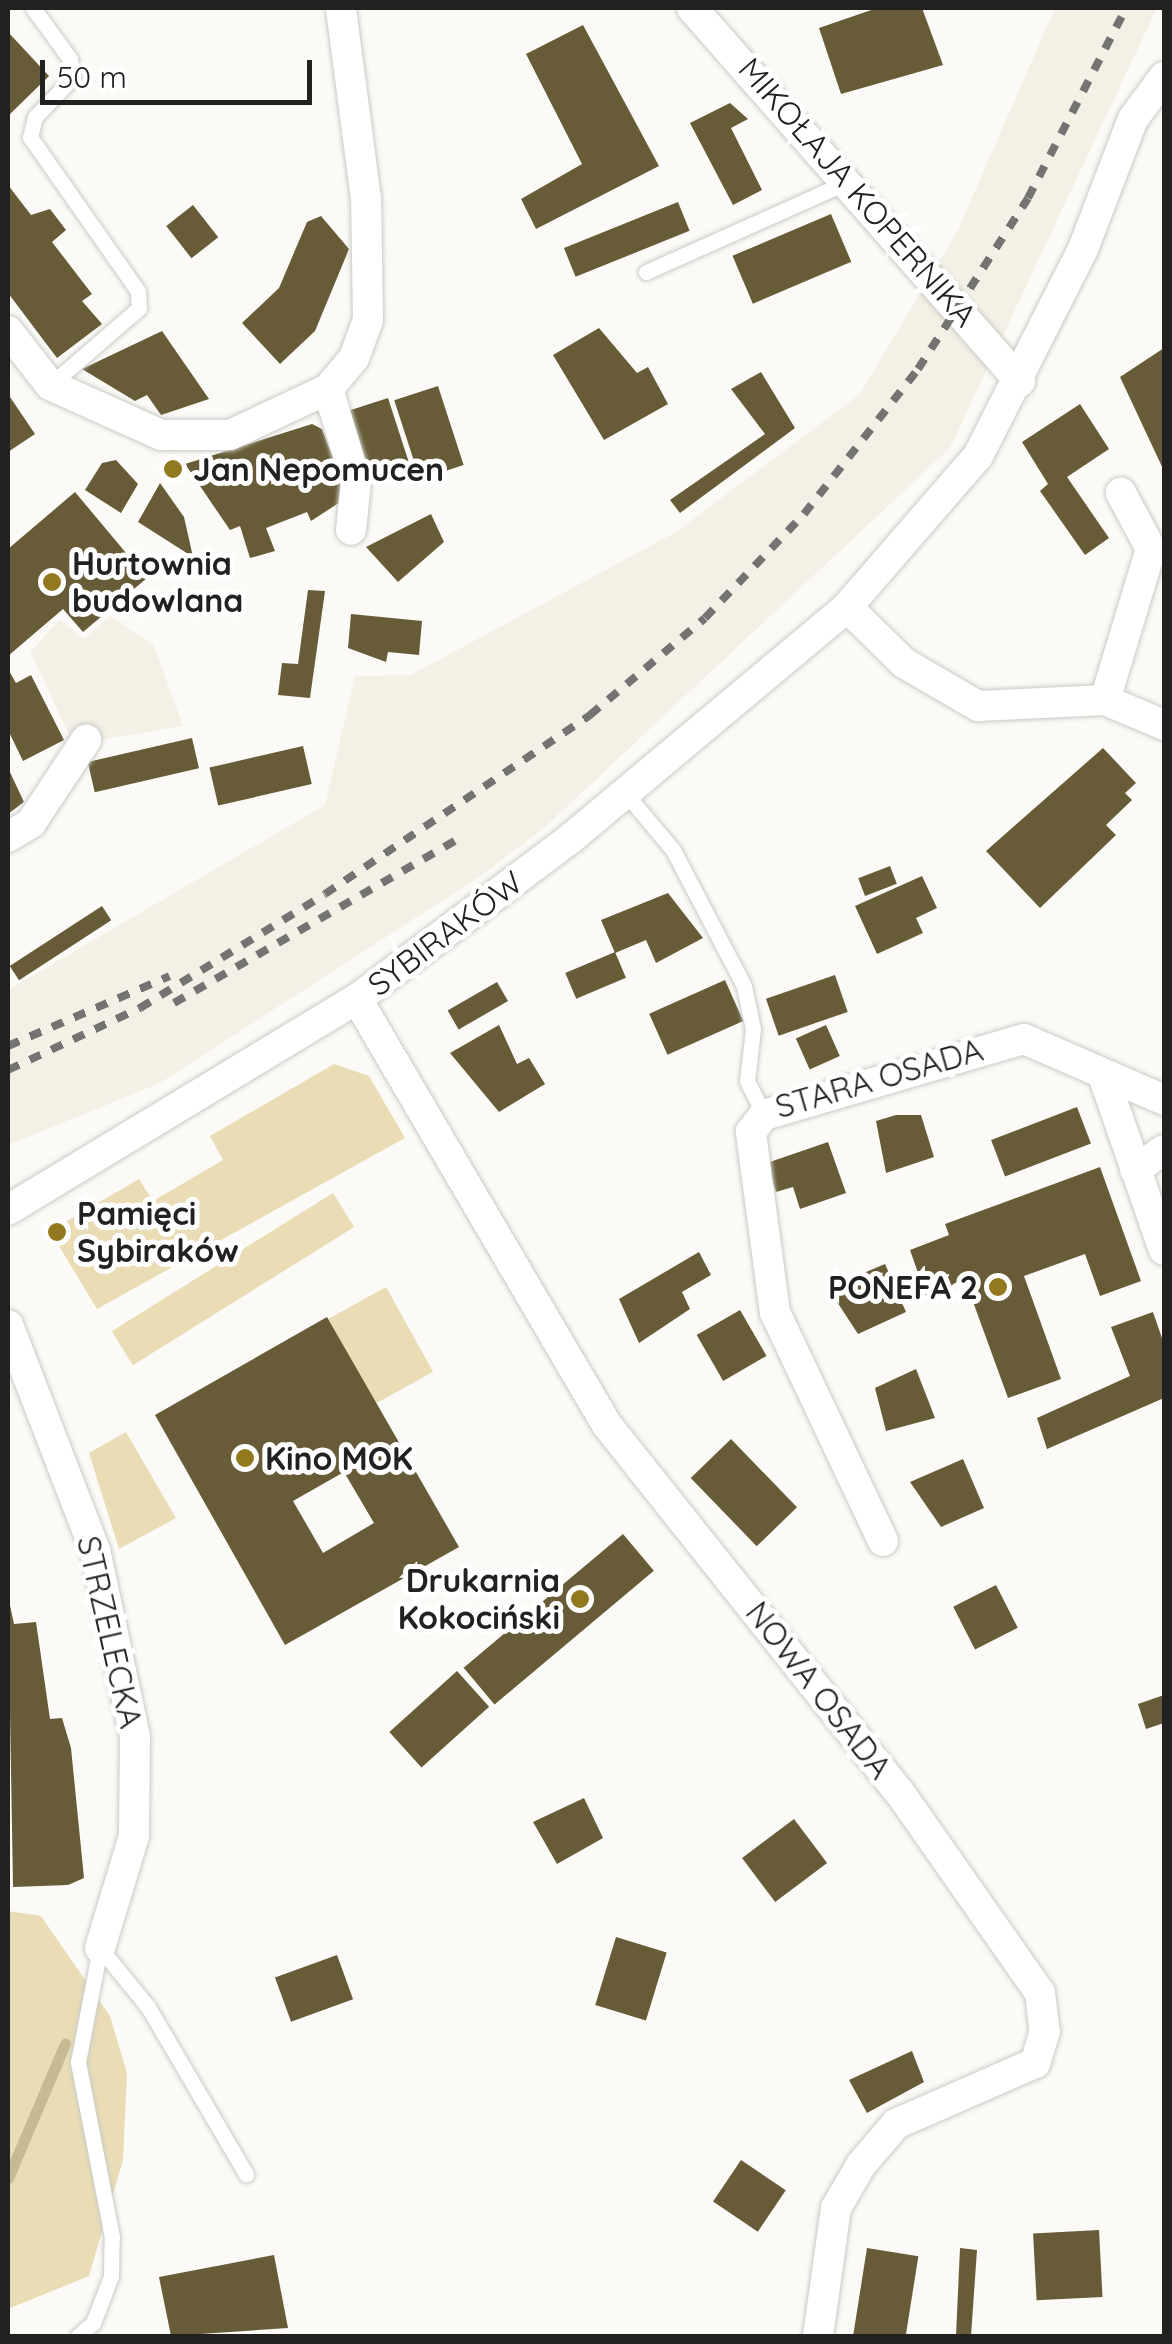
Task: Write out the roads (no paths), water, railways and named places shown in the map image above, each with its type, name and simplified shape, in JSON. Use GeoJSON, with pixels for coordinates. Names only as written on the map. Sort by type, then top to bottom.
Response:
{"type":"FeatureCollection","features":[{"type":"Feature","properties":{"kind":"street"},"geometry":{"type":"LineString","coordinates":[[8,332],[50,385],[161,436],[230,435],[328,389],[354,358],[368,320],[366,199],[341,8]]}},
{"type":"Feature","properties":{"kind":"street","name":"MIKOŁAJA KOPERNIKA"},"geometry":{"type":"LineString","coordinates":[[704,11],[1020,381]]}},
{"type":"Feature","properties":{"kind":"street","name":"SYBIRAKÓW"},"geometry":{"type":"LineString","coordinates":[[8,1210],[358,999],[626,794],[847,607],[978,456],[1020,381],[1133,119],[1164,77]]}},
{"type":"Feature","properties":{"kind":"street"},"geometry":{"type":"LineString","coordinates":[[328,389],[356,482],[350,530]]}},
{"type":"Feature","properties":{"kind":"street"},"geometry":{"type":"LineString","coordinates":[[1105,700],[1151,549],[1121,493]]}},
{"type":"Feature","properties":{"kind":"street"},"geometry":{"type":"LineString","coordinates":[[847,607],[904,662],[978,706],[1105,700],[1164,725]]}},
{"type":"Feature","properties":{"kind":"street"},"geometry":{"type":"LineString","coordinates":[[8,837],[32,822],[86,740]]}},
{"type":"Feature","properties":{"kind":"street","name":"NOWA OSADA"},"geometry":{"type":"LineString","coordinates":[[358,999],[607,1425],[900,1793],[1040,1993],[1045,2032],[1034,2063],[896,2124],[860,2165],[836,2208],[818,2336]]}},
{"type":"Feature","properties":{"kind":"street","name":"STARA OSADA"},"geometry":{"type":"LineString","coordinates":[[764,1115],[1024,1039],[1052,1044],[1103,1075],[1164,1100]]}},
{"type":"Feature","properties":{"kind":"street"},"geometry":{"type":"LineString","coordinates":[[1103,1075],[1164,1250]]}},
{"type":"Feature","properties":{"kind":"street"},"geometry":{"type":"LineString","coordinates":[[764,1115],[751,1132],[752,1160],[774,1313],[883,1541]]}},
{"type":"Feature","properties":{"kind":"street"},"geometry":{"type":"LineString","coordinates":[[1135,1170],[1164,1150]]}},
{"type":"Feature","properties":{"kind":"street","name":"STRZELECKA"},"geometry":{"type":"LineString","coordinates":[[8,1329],[95,1550],[135,1737],[134,1836],[100,1948]]}},
{"type":"Feature","properties":{"kind":"lane"},"geometry":{"type":"LineString","coordinates":[[32,8],[70,58],[72,78],[35,117],[30,137],[138,291],[139,308],[50,385]]}},
{"type":"Feature","properties":{"kind":"lane"},"geometry":{"type":"LineString","coordinates":[[646,272],[852,180]]}},
{"type":"Feature","properties":{"kind":"lane","name":"STARA OSADA"},"geometry":{"type":"LineString","coordinates":[[626,794],[673,850],[744,986],[753,1029],[747,1081],[764,1115]]}},
{"type":"Feature","properties":{"kind":"lane"},"geometry":{"type":"LineString","coordinates":[[100,1948],[156,2021],[246,2174]]}},
{"type":"Feature","properties":{"kind":"lane"},"geometry":{"type":"LineString","coordinates":[[78,2336],[93,2323],[110,2276],[112,2237],[78,2062],[100,1948]]}},
{"type":"Feature","properties":{"kind":"waterway"},"geometry":{"type":"LineString","coordinates":[[8,2178],[65,2044]]}},
{"type":"Feature","properties":{"kind":"railway"},"geometry":{"type":"LineString","coordinates":[[8,1070],[140,1008],[325,894],[590,715],[705,618],[804,514],[918,369],[1028,198],[1126,8]]}},
{"type":"Feature","properties":{"kind":"railway"},"geometry":{"type":"LineString","coordinates":[[174,1003],[460,838]]}},
{"type":"Feature","properties":{"kind":"railway"},"geometry":{"type":"LineString","coordinates":[[8,1046],[170,976]]}},
{"type":"Feature","properties":{"kind":"place","name":"Jan Nepomucen"},"geometry":{"type":"Point","coordinates":[173,469]}},
{"type":"Feature","properties":{"kind":"place","name":"Hurtownia budowlana"},"geometry":{"type":"Point","coordinates":[52,582]}},
{"type":"Feature","properties":{"kind":"place","name":"Pamięci Sybiraków"},"geometry":{"type":"Point","coordinates":[57,1232]}},
{"type":"Feature","properties":{"kind":"place","name":"PONEFA 2"},"geometry":{"type":"Point","coordinates":[998,1287]}},
{"type":"Feature","properties":{"kind":"place","name":"Kino MOK"},"geometry":{"type":"Point","coordinates":[245,1458]}},
{"type":"Feature","properties":{"kind":"place","name":"Drukarnia Kokociński"},"geometry":{"type":"Point","coordinates":[580,1599]}}]}
